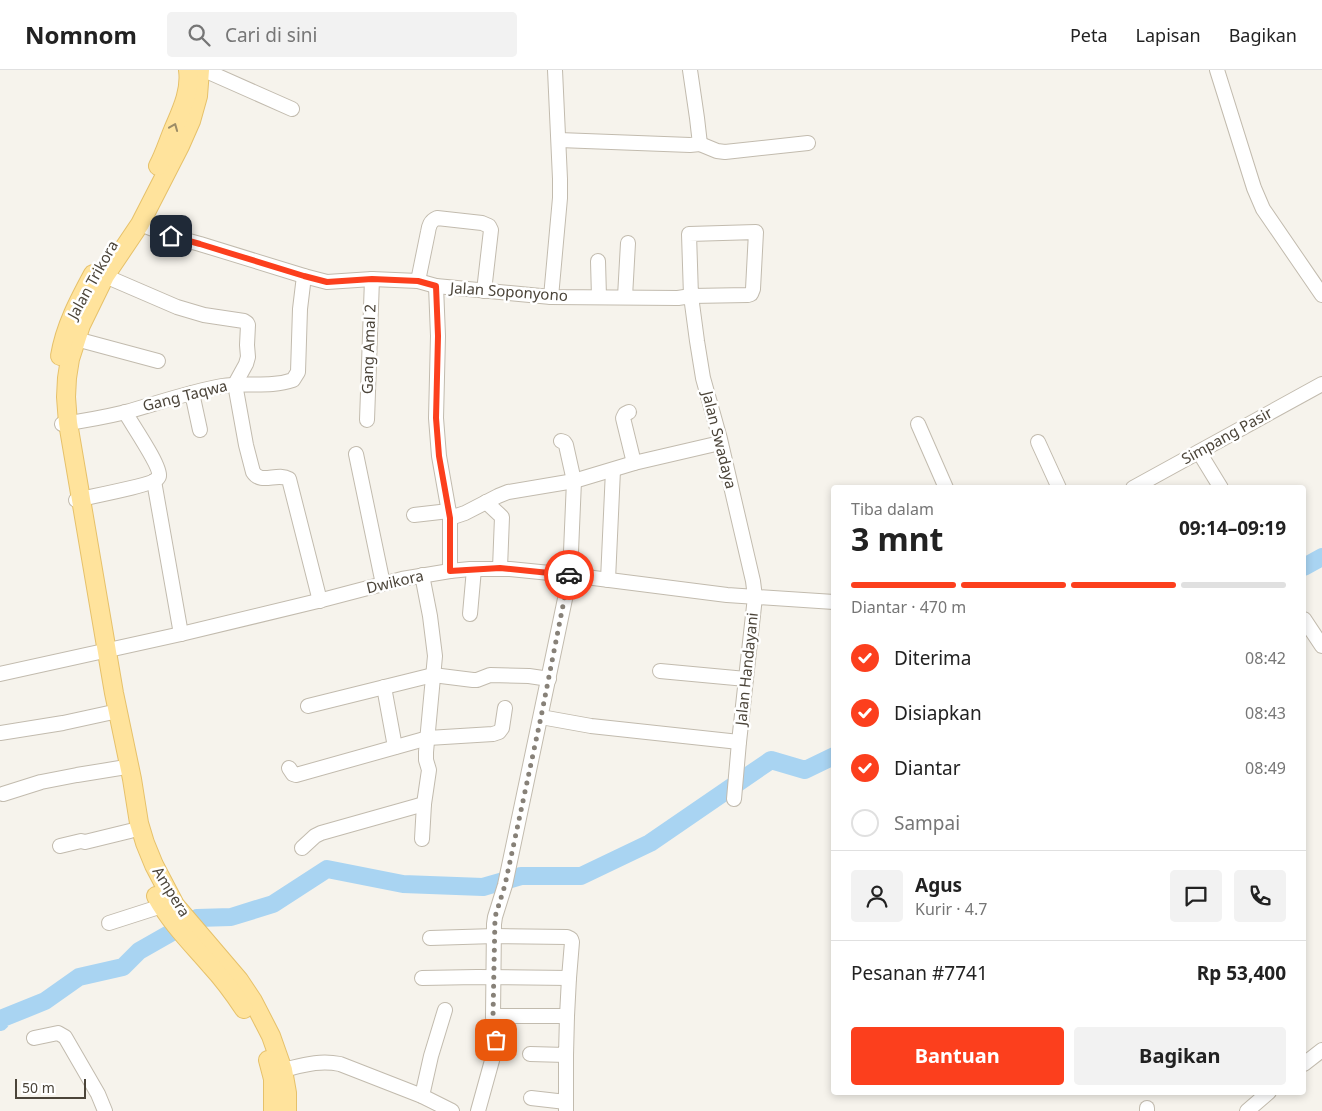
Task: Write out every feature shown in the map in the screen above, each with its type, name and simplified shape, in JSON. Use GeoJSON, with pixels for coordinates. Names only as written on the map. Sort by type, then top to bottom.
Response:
{"type":"FeatureCollection","features":[{"type":"Feature","properties":{"kind":"main road","name":"Jalan Trikora"},"geometry":{"type":"LineString","coordinates":[[104,651],[58,377],[61,347],[80,297],[139,202],[161,159],[187,92],[188,70]]}},
{"type":"Feature","properties":{"kind":"main road","name":"Jalan Trikora"},"geometry":{"type":"LineString","coordinates":[[65,423],[67,378],[70,359],[86,312],[105,276],[140,224],[180,146],[191,120],[198,96],[200,70]]}},
{"type":"Feature","properties":{"kind":"main road","name":"Ampera"},"geometry":{"type":"LineString","coordinates":[[104,651],[115,712],[132,779],[139,823],[154,865],[167,890],[171,912]]}},
{"type":"Feature","properties":{"kind":"main road","name":"Ampera"},"geometry":{"type":"LineString","coordinates":[[115,712],[120,768],[130,831],[138,856],[148,881],[171,912],[195,939],[238,980],[253,1001],[271,1036],[284,1070],[280,1092],[273,1111]]}},
{"type":"Feature","properties":{"kind":"main road","name":"Ampera"},"geometry":{"type":"LineString","coordinates":[[195,939],[213,968],[250,1018],[263,1043],[273,1079],[287,1111]]}},
{"type":"Feature","properties":{"kind":"street"},"geometry":{"type":"LineString","coordinates":[[204,70],[292,109]]}},
{"type":"Feature","properties":{"kind":"street"},"geometry":{"type":"LineString","coordinates":[[551,297],[560,198],[555,70]]}},
{"type":"Feature","properties":{"kind":"street"},"geometry":{"type":"LineString","coordinates":[[690,70],[700,144]]}},
{"type":"Feature","properties":{"kind":"street"},"geometry":{"type":"LineString","coordinates":[[1217,70],[1262,209],[1322,295]]}},
{"type":"Feature","properties":{"kind":"street"},"geometry":{"type":"LineString","coordinates":[[559,140],[672,145],[700,144],[725,152],[808,144]]}},
{"type":"Feature","properties":{"kind":"street"},"geometry":{"type":"LineString","coordinates":[[418,281],[428,232],[433,220],[437,218],[482,224],[489,226],[491,230],[484,291]]}},
{"type":"Feature","properties":{"kind":"street","name":"Jalan Soponyono"},"geometry":{"type":"LineString","coordinates":[[140,224],[171,236],[327,282],[372,279],[418,281],[436,286],[551,297],[685,297],[748,295],[754,289],[756,232],[689,234],[685,297]]}},
{"type":"Feature","properties":{"kind":"street"},"geometry":{"type":"LineString","coordinates":[[625,297],[628,243]]}},
{"type":"Feature","properties":{"kind":"street"},"geometry":{"type":"LineString","coordinates":[[598,261],[599,297]]}},
{"type":"Feature","properties":{"kind":"street"},"geometry":{"type":"LineString","coordinates":[[105,276],[177,307],[204,315],[247,323],[248,357],[244,369],[235,384],[253,472],[255,476],[261,478],[281,476],[289,479],[320,601]]}},
{"type":"Feature","properties":{"kind":"street","name":"Gang Taqwa"},"geometry":{"type":"LineString","coordinates":[[65,423],[125,412],[192,393],[235,384],[278,384],[293,380],[298,372],[300,309],[304,276]]}},
{"type":"Feature","properties":{"kind":"street","name":"Gang Amal 2"},"geometry":{"type":"LineString","coordinates":[[367,420],[372,279]]}},
{"type":"Feature","properties":{"kind":"street"},"geometry":{"type":"LineString","coordinates":[[436,286],[438,336],[436,418],[439,456],[449,514],[450,571]]}},
{"type":"Feature","properties":{"kind":"street","name":"Jalan Swadaya"},"geometry":{"type":"LineString","coordinates":[[685,297],[753,581],[754,597]]}},
{"type":"Feature","properties":{"kind":"street"},"geometry":{"type":"LineString","coordinates":[[76,339],[158,361]]}},
{"type":"Feature","properties":{"kind":"street","name":"Simpang Pasir"},"geometry":{"type":"LineString","coordinates":[[1138,485],[1322,384]]}},
{"type":"Feature","properties":{"kind":"street"},"geometry":{"type":"LineString","coordinates":[[192,393],[200,430]]}},
{"type":"Feature","properties":{"kind":"street"},"geometry":{"type":"LineString","coordinates":[[79,499],[154,481],[159,476],[153,458],[125,412]]}},
{"type":"Feature","properties":{"kind":"street"},"geometry":{"type":"LineString","coordinates":[[629,412],[623,418],[634,463]]}},
{"type":"Feature","properties":{"kind":"street"},"geometry":{"type":"LineString","coordinates":[[918,424],[945,485]]}},
{"type":"Feature","properties":{"kind":"street"},"geometry":{"type":"LineString","coordinates":[[478,1111],[496,1046],[493,1016],[495,917],[505,885],[570,575],[574,481],[566,445],[561,441]]}},
{"type":"Feature","properties":{"kind":"street"},"geometry":{"type":"LineString","coordinates":[[1038,442],[1058,485]]}},
{"type":"Feature","properties":{"kind":"street"},"geometry":{"type":"LineString","coordinates":[[414,515],[465,513],[508,492],[574,481],[634,463],[720,444]]}},
{"type":"Feature","properties":{"kind":"street"},"geometry":{"type":"LineString","coordinates":[[1199,452],[1219,485]]}},
{"type":"Feature","properties":{"kind":"street"},"geometry":{"type":"LineString","coordinates":[[356,454],[383,584]]}},
{"type":"Feature","properties":{"kind":"street"},"geometry":{"type":"LineString","coordinates":[[608,580],[613,470]]}},
{"type":"Feature","properties":{"kind":"street"},"geometry":{"type":"LineString","coordinates":[[154,481],[181,634]]}},
{"type":"Feature","properties":{"kind":"street"},"geometry":{"type":"LineString","coordinates":[[486,502],[502,517],[500,568]]}},
{"type":"Feature","properties":{"kind":"street","name":"Dwikora"},"geometry":{"type":"LineString","coordinates":[[0,674],[181,634],[422,575],[450,571],[500,568],[754,597]]}},
{"type":"Feature","properties":{"kind":"street"},"geometry":{"type":"LineString","coordinates":[[470,614],[474,569]]}},
{"type":"Feature","properties":{"kind":"street"},"geometry":{"type":"LineString","coordinates":[[422,575],[435,656],[426,760],[429,770],[424,804],[422,839]]}},
{"type":"Feature","properties":{"kind":"street"},"geometry":{"type":"LineString","coordinates":[[754,597],[831,602]]}},
{"type":"Feature","properties":{"kind":"street","name":"Jalan Handayani"},"geometry":{"type":"LineString","coordinates":[[734,799],[754,597]]}},
{"type":"Feature","properties":{"kind":"street"},"geometry":{"type":"LineString","coordinates":[[1306,622],[1322,646]]}},
{"type":"Feature","properties":{"kind":"street"},"geometry":{"type":"LineString","coordinates":[[660,670],[746,679]]}},
{"type":"Feature","properties":{"kind":"street"},"geometry":{"type":"LineString","coordinates":[[308,706],[433,675],[473,680],[490,675],[529,676],[548,679]]}},
{"type":"Feature","properties":{"kind":"street"},"geometry":{"type":"LineString","coordinates":[[384,687],[395,747]]}},
{"type":"Feature","properties":{"kind":"street"},"geometry":{"type":"LineString","coordinates":[[289,768],[296,775],[428,738],[493,734],[499,732],[502,728],[505,708]]}},
{"type":"Feature","properties":{"kind":"street"},"geometry":{"type":"LineString","coordinates":[[0,733],[115,712]]}},
{"type":"Feature","properties":{"kind":"street"},"geometry":{"type":"LineString","coordinates":[[541,717],[591,726],[739,742]]}},
{"type":"Feature","properties":{"kind":"street"},"geometry":{"type":"LineString","coordinates":[[3,794],[41,782],[120,768]]}},
{"type":"Feature","properties":{"kind":"street"},"geometry":{"type":"LineString","coordinates":[[302,848],[321,832],[424,804]]}},
{"type":"Feature","properties":{"kind":"street"},"geometry":{"type":"LineString","coordinates":[[60,846],[130,831]]}},
{"type":"Feature","properties":{"kind":"street"},"geometry":{"type":"LineString","coordinates":[[108,922],[171,912]]}},
{"type":"Feature","properties":{"kind":"street"},"geometry":{"type":"LineString","coordinates":[[430,938],[494,936],[567,937],[571,939],[567,1016],[566,1107],[531,1098]]}},
{"type":"Feature","properties":{"kind":"street"},"geometry":{"type":"LineString","coordinates":[[422,978],[569,978]]}},
{"type":"Feature","properties":{"kind":"street"},"geometry":{"type":"LineString","coordinates":[[422,1096],[431,1056],[445,1010]]}},
{"type":"Feature","properties":{"kind":"street"},"geometry":{"type":"LineString","coordinates":[[493,1016],[567,1016]]}},
{"type":"Feature","properties":{"kind":"street"},"geometry":{"type":"LineString","coordinates":[[34,1038],[58,1033],[65,1037],[94,1087],[105,1111]]}},
{"type":"Feature","properties":{"kind":"street"},"geometry":{"type":"LineString","coordinates":[[1306,1062],[1322,1050]]}},
{"type":"Feature","properties":{"kind":"street"},"geometry":{"type":"LineString","coordinates":[[530,1054],[566,1055]]}},
{"type":"Feature","properties":{"kind":"street"},"geometry":{"type":"LineString","coordinates":[[284,1070],[314,1063],[329,1062],[340,1064],[422,1096],[450,1111]]}},
{"type":"Feature","properties":{"kind":"street"},"geometry":{"type":"LineString","coordinates":[[1247,1111],[1266,1095]]}},
{"type":"Feature","properties":{"kind":"waterway"},"geometry":{"type":"LineString","coordinates":[[1306,566],[1322,557]]}},
{"type":"Feature","properties":{"kind":"waterway"},"geometry":{"type":"LineString","coordinates":[[0,1022],[3,1018],[45,1001],[79,977],[123,967],[139,951],[197,918],[231,917],[273,904],[327,869],[403,884],[483,887],[521,876],[581,876],[650,843],[771,760],[805,770],[831,757]]}},
{"type":"Feature","properties":{"kind":"way so far"},"geometry":{"type":"LineString","coordinates":[[496,1040],[493,1016],[495,917],[505,885],[569,575]]}},
{"type":"Feature","properties":{"kind":"route"},"geometry":{"type":"LineString","coordinates":[[171,236],[327,282],[372,279],[418,281],[436,286],[438,336],[436,418],[439,456],[450,518],[450,571],[500,568],[569,575]]}}]}
